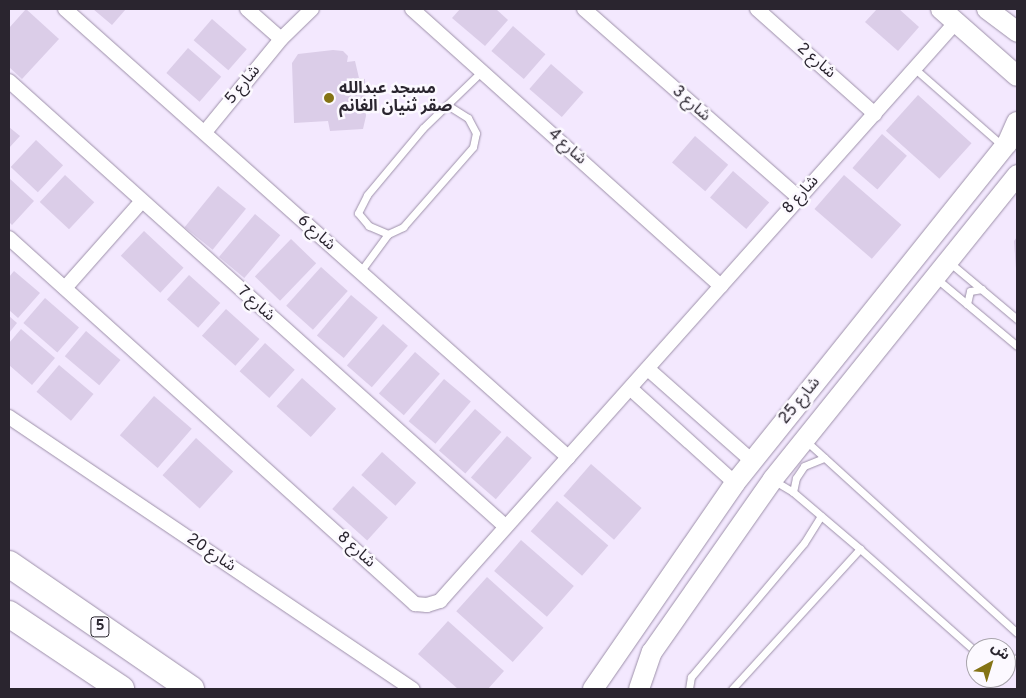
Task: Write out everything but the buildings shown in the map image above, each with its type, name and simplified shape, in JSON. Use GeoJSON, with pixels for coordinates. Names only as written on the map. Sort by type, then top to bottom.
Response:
{"type":"FeatureCollection","features":[{"type":"Feature","properties":{"kind":"highway","name":"5"},"geometry":{"type":"LineString","coordinates":[[9,564],[185,685]]}},
{"type":"Feature","properties":{"kind":"highway","name":"5"},"geometry":{"type":"LineString","coordinates":[[9,614],[121,689]]}},
{"type":"Feature","properties":{"kind":"highway"},"geometry":{"type":"LineString","coordinates":[[185,685],[212,689]]}},
{"type":"Feature","properties":{"kind":"street","name":"شارع 6"},"geometry":{"type":"LineString","coordinates":[[65,9],[568,456]]}},
{"type":"Feature","properties":{"kind":"street"},"geometry":{"type":"LineString","coordinates":[[247,9],[281,39]]}},
{"type":"Feature","properties":{"kind":"street","name":"شارع 5"},"geometry":{"type":"LineString","coordinates":[[204,132],[281,39],[312,9]]}},
{"type":"Feature","properties":{"kind":"street","name":"شارع 4"},"geometry":{"type":"LineString","coordinates":[[412,9],[483,70],[721,286]]}},
{"type":"Feature","properties":{"kind":"street","name":"شارع 3"},"geometry":{"type":"LineString","coordinates":[[584,9],[799,198]]}},
{"type":"Feature","properties":{"kind":"street","name":"شارع 2"},"geometry":{"type":"LineString","coordinates":[[757,9],[875,114]]}},
{"type":"Feature","properties":{"kind":"street"},"geometry":{"type":"LineString","coordinates":[[941,9],[1017,76]]}},
{"type":"Feature","properties":{"kind":"street"},"geometry":{"type":"LineString","coordinates":[[987,9],[1017,32]]}},
{"type":"Feature","properties":{"kind":"street","name":"شارع 8"},"geometry":{"type":"LineString","coordinates":[[9,238],[416,604],[427,605],[440,601],[956,22]]}},
{"type":"Feature","properties":{"kind":"street","name":"شارع 7"},"geometry":{"type":"LineString","coordinates":[[9,81],[141,202],[505,526]]}},
{"type":"Feature","properties":{"kind":"street","name":"شارع 25"},"geometry":{"type":"LineString","coordinates":[[593,689],[735,483],[1004,147],[1017,122]]}},
{"type":"Feature","properties":{"kind":"street","name":"شارع 25"},"geometry":{"type":"LineString","coordinates":[[639,689],[652,652],[773,479],[1017,175]]}},
{"type":"Feature","properties":{"kind":"street"},"geometry":{"type":"LineString","coordinates":[[65,288],[141,202]]}},
{"type":"Feature","properties":{"kind":"street"},"geometry":{"type":"LineString","coordinates":[[648,369],[752,462]]}},
{"type":"Feature","properties":{"kind":"street"},"geometry":{"type":"LineString","coordinates":[[630,388],[735,483]]}},
{"type":"Feature","properties":{"kind":"street","name":"شارع 20"},"geometry":{"type":"LineString","coordinates":[[9,417],[413,689]]}},
{"type":"Feature","properties":{"kind":"lane"},"geometry":{"type":"LineString","coordinates":[[914,69],[1004,147]]}},
{"type":"Feature","properties":{"kind":"lane"},"geometry":{"type":"LineString","coordinates":[[388,234],[369,226],[358,213],[367,195],[423,128],[449,106],[483,70]]}},
{"type":"Feature","properties":{"kind":"lane"},"geometry":{"type":"LineString","coordinates":[[360,272],[388,234],[403,227],[473,147],[476,133],[468,118],[449,106]]}},
{"type":"Feature","properties":{"kind":"lane"},"geometry":{"type":"LineString","coordinates":[[948,261],[1017,320]]}},
{"type":"Feature","properties":{"kind":"lane"},"geometry":{"type":"LineString","coordinates":[[934,277],[1017,346]]}},
{"type":"Feature","properties":{"kind":"lane"},"geometry":{"type":"LineString","coordinates":[[967,304],[970,291],[982,289]]}},
{"type":"Feature","properties":{"kind":"lane"},"geometry":{"type":"LineString","coordinates":[[804,440],[1017,633]]}},
{"type":"Feature","properties":{"kind":"lane"},"geometry":{"type":"LineString","coordinates":[[793,492],[796,478],[804,466],[824,458]]}},
{"type":"Feature","properties":{"kind":"lane"},"geometry":{"type":"LineString","coordinates":[[773,479],[793,492],[860,548],[966,643]]}},
{"type":"Feature","properties":{"kind":"lane"},"geometry":{"type":"LineString","coordinates":[[689,689],[691,677],[804,543],[821,516]]}},
{"type":"Feature","properties":{"kind":"lane"},"geometry":{"type":"LineString","coordinates":[[732,689],[860,548]]}},
{"type":"Feature","properties":{"kind":"place","name":"مسجد عبدالله صقر ثنيان الغانم"},"geometry":{"type":"Point","coordinates":[329,98]}}]}
